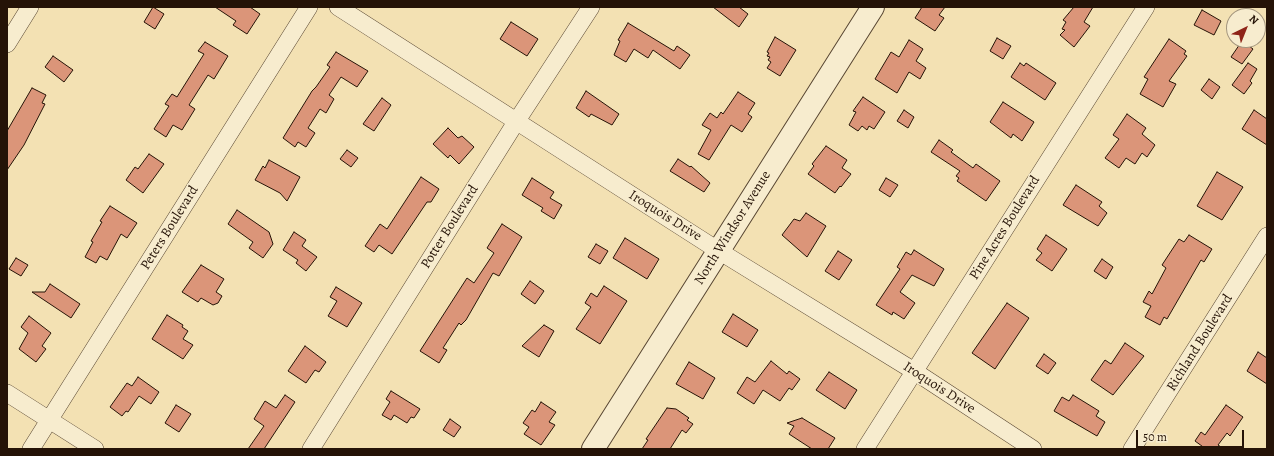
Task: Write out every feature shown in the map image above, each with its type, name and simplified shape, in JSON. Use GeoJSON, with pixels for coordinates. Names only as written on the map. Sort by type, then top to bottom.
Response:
{"type":"FeatureCollection","features":[{"type":"Feature","properties":{"kind":"street"},"geometry":{"type":"LineString","coordinates":[[7,44],[30,7]]}},
{"type":"Feature","properties":{"kind":"street","name":"Peters Boulevard"},"geometry":{"type":"LineString","coordinates":[[32,449],[309,7]]}},
{"type":"Feature","properties":{"kind":"street","name":"Iroquois Drive"},"geometry":{"type":"LineString","coordinates":[[338,7],[516,122],[719,251],[914,372],[1033,449]]}},
{"type":"Feature","properties":{"kind":"street","name":"Potter Boulevard"},"geometry":{"type":"LineString","coordinates":[[311,449],[516,122],[591,7]]}},
{"type":"Feature","properties":{"kind":"street","name":"North Windsor Avenue"},"geometry":{"type":"LineString","coordinates":[[593,449],[873,7]]}},
{"type":"Feature","properties":{"kind":"street","name":"Pine Acres Boulevard"},"geometry":{"type":"LineString","coordinates":[[865,449],[1146,7]]}},
{"type":"Feature","properties":{"kind":"street","name":"Richland Boulevard"},"geometry":{"type":"LineString","coordinates":[[1132,449],[1267,236]]}},
{"type":"Feature","properties":{"kind":"street"},"geometry":{"type":"LineString","coordinates":[[7,393],[95,449]]}},
{"type":"Feature","properties":{"kind":"building"},"geometry":{"type":"Polygon","coordinates":[[[153,7],[164,14],[155,29],[144,22],[153,7]]]}},
{"type":"Feature","properties":{"kind":"building"},"geometry":{"type":"Polygon","coordinates":[[[215,7],[250,7],[260,14],[247,34],[233,25],[236,21],[215,7]]]}},
{"type":"Feature","properties":{"kind":"building"},"geometry":{"type":"Polygon","coordinates":[[[713,7],[739,7],[748,14],[739,27],[713,7]]]}},
{"type":"Feature","properties":{"kind":"building"},"geometry":{"type":"Polygon","coordinates":[[[922,7],[945,7],[939,15],[944,18],[935,31],[915,18],[922,7]]]}},
{"type":"Feature","properties":{"kind":"building"},"geometry":{"type":"Polygon","coordinates":[[[1074,7],[1093,7],[1084,22],[1090,26],[1074,47],[1060,35],[1065,30],[1062,29],[1066,22],[1063,20],[1074,7]]]}},
{"type":"Feature","properties":{"kind":"building"},"geometry":{"type":"Polygon","coordinates":[[[1202,10],[1221,21],[1214,35],[1194,25],[1202,10]]]}},
{"type":"Feature","properties":{"kind":"building"},"geometry":{"type":"Polygon","coordinates":[[[511,22],[538,39],[527,56],[500,39],[511,22]]]}},
{"type":"Feature","properties":{"kind":"building"},"geometry":{"type":"Polygon","coordinates":[[[628,23],[674,51],[677,46],[690,55],[680,69],[653,50],[648,58],[634,49],[626,62],[614,55],[620,41],[618,40],[628,23]]]}},
{"type":"Feature","properties":{"kind":"building"},"geometry":{"type":"Polygon","coordinates":[[[775,37],[796,50],[780,76],[767,68],[771,62],[768,60],[770,57],[767,56],[769,53],[767,52],[775,37]]]}},
{"type":"Feature","properties":{"kind":"building"},"geometry":{"type":"Polygon","coordinates":[[[997,38],[1011,46],[1003,59],[990,51],[997,38]]]}},
{"type":"Feature","properties":{"kind":"building"},"geometry":{"type":"Polygon","coordinates":[[[1169,39],[1186,51],[1184,54],[1187,56],[1169,81],[1176,84],[1163,107],[1140,94],[1148,79],[1144,77],[1169,39]]]}},
{"type":"Feature","properties":{"kind":"building"},"geometry":{"type":"Polygon","coordinates":[[[909,40],[923,49],[916,61],[926,68],[920,79],[909,72],[897,93],[875,79],[891,52],[899,57],[909,40]]]}},
{"type":"Feature","properties":{"kind":"building"},"geometry":{"type":"Polygon","coordinates":[[[205,42],[228,56],[214,79],[208,75],[189,105],[195,109],[182,130],[173,125],[166,137],[154,129],[169,106],[165,104],[172,94],[177,97],[204,54],[198,51],[205,42]]]}},
{"type":"Feature","properties":{"kind":"building"},"geometry":{"type":"Polygon","coordinates":[[[1237,48],[1253,49],[1242,64],[1231,57],[1237,48]]]}},
{"type":"Feature","properties":{"kind":"building"},"geometry":{"type":"Polygon","coordinates":[[[336,52],[368,71],[357,87],[341,77],[329,95],[334,99],[326,113],[320,109],[308,128],[315,133],[306,147],[298,142],[295,147],[283,138],[312,91],[330,67],[327,65],[336,52]]]}},
{"type":"Feature","properties":{"kind":"building"},"geometry":{"type":"Polygon","coordinates":[[[53,56],[73,70],[64,82],[45,67],[53,56]]]}},
{"type":"Feature","properties":{"kind":"building"},"geometry":{"type":"Polygon","coordinates":[[[1020,63],[1024,66],[1026,63],[1056,83],[1045,100],[1011,77],[1020,63]]]}},
{"type":"Feature","properties":{"kind":"building"},"geometry":{"type":"Polygon","coordinates":[[[1248,63],[1257,69],[1250,81],[1252,83],[1244,94],[1232,85],[1248,63]]]}},
{"type":"Feature","properties":{"kind":"building"},"geometry":{"type":"Polygon","coordinates":[[[1209,79],[1220,87],[1212,99],[1201,90],[1209,79]]]}},
{"type":"Feature","properties":{"kind":"building"},"geometry":{"type":"Polygon","coordinates":[[[32,88],[46,95],[42,103],[45,104],[24,145],[7,170],[7,131],[32,88]]]}},
{"type":"Feature","properties":{"kind":"building"},"geometry":{"type":"Polygon","coordinates":[[[586,91],[619,114],[612,125],[591,114],[589,117],[576,108],[586,91]]]}},
{"type":"Feature","properties":{"kind":"building"},"geometry":{"type":"Polygon","coordinates":[[[738,92],[755,103],[748,114],[752,117],[742,132],[731,125],[709,160],[698,154],[711,130],[702,125],[710,113],[717,118],[721,112],[723,114],[738,92]]]}},
{"type":"Feature","properties":{"kind":"building"},"geometry":{"type":"Polygon","coordinates":[[[863,97],[885,112],[874,129],[869,126],[867,130],[862,126],[858,131],[849,125],[856,112],[853,111],[863,97]]]}},
{"type":"Feature","properties":{"kind":"building"},"geometry":{"type":"Polygon","coordinates":[[[382,98],[391,105],[374,131],[363,124],[382,98]]]}},
{"type":"Feature","properties":{"kind":"building"},"geometry":{"type":"Polygon","coordinates":[[[1003,102],[1034,122],[1022,141],[1013,134],[1011,138],[990,122],[1003,102]]]}},
{"type":"Feature","properties":{"kind":"building"},"geometry":{"type":"Polygon","coordinates":[[[904,110],[914,117],[908,128],[897,121],[904,110]]]}},
{"type":"Feature","properties":{"kind":"building"},"geometry":{"type":"Polygon","coordinates":[[[1254,110],[1267,119],[1267,145],[1242,129],[1254,110]]]}},
{"type":"Feature","properties":{"kind":"building"},"geometry":{"type":"Polygon","coordinates":[[[1127,114],[1146,128],[1142,134],[1155,145],[1147,157],[1142,153],[1135,164],[1126,158],[1119,168],[1105,158],[1119,139],[1113,135],[1127,114]]]}},
{"type":"Feature","properties":{"kind":"building"},"geometry":{"type":"Polygon","coordinates":[[[448,128],[458,138],[462,136],[474,147],[459,164],[450,155],[448,158],[433,144],[448,128]]]}},
{"type":"Feature","properties":{"kind":"building"},"geometry":{"type":"Polygon","coordinates":[[[939,140],[953,150],[951,152],[973,168],[976,164],[1000,181],[986,201],[957,181],[959,178],[956,176],[960,171],[931,152],[939,140]]]}},
{"type":"Feature","properties":{"kind":"building"},"geometry":{"type":"Polygon","coordinates":[[[826,146],[847,160],[842,168],[851,174],[835,193],[808,174],[814,166],[812,164],[826,146]]]}},
{"type":"Feature","properties":{"kind":"building"},"geometry":{"type":"Polygon","coordinates":[[[347,150],[358,158],[351,167],[340,159],[347,150]]]}},
{"type":"Feature","properties":{"kind":"building"},"geometry":{"type":"Polygon","coordinates":[[[149,154],[164,164],[143,193],[126,180],[135,167],[138,169],[149,154]]]}},
{"type":"Feature","properties":{"kind":"building"},"geometry":{"type":"Polygon","coordinates":[[[678,159],[690,167],[691,166],[710,183],[704,192],[670,171],[678,159]]]}},
{"type":"Feature","properties":{"kind":"building"},"geometry":{"type":"Polygon","coordinates":[[[269,160],[300,177],[287,201],[280,193],[255,180],[263,166],[265,168],[269,160]]]}},
{"type":"Feature","properties":{"kind":"building"},"geometry":{"type":"Polygon","coordinates":[[[1217,172],[1243,187],[1222,220],[1197,206],[1217,172]]]}},
{"type":"Feature","properties":{"kind":"building"},"geometry":{"type":"Polygon","coordinates":[[[421,177],[439,189],[431,202],[427,202],[392,254],[379,245],[374,252],[365,246],[380,224],[387,229],[421,177]]]}},
{"type":"Feature","properties":{"kind":"building"},"geometry":{"type":"Polygon","coordinates":[[[532,178],[554,192],[550,198],[562,205],[554,219],[541,211],[543,208],[522,195],[532,178]]]}},
{"type":"Feature","properties":{"kind":"building"},"geometry":{"type":"Polygon","coordinates":[[[886,178],[898,185],[890,197],[879,190],[886,178]]]}},
{"type":"Feature","properties":{"kind":"building"},"geometry":{"type":"Polygon","coordinates":[[[1076,185],[1102,202],[1099,206],[1107,213],[1098,226],[1063,205],[1076,185]]]}},
{"type":"Feature","properties":{"kind":"building"},"geometry":{"type":"Polygon","coordinates":[[[110,206],[137,223],[127,238],[121,234],[107,260],[100,256],[96,263],[85,257],[93,242],[91,241],[102,222],[100,221],[110,206]]]}},
{"type":"Feature","properties":{"kind":"building"},"geometry":{"type":"Polygon","coordinates":[[[237,210],[269,232],[273,244],[263,258],[249,248],[253,242],[228,224],[237,210]]]}},
{"type":"Feature","properties":{"kind":"building"},"geometry":{"type":"Polygon","coordinates":[[[806,213],[826,226],[807,257],[782,235],[794,219],[800,221],[806,213]]]}},
{"type":"Feature","properties":{"kind":"building"},"geometry":{"type":"Polygon","coordinates":[[[502,224],[522,237],[499,276],[493,273],[466,320],[461,325],[459,323],[443,348],[447,350],[439,363],[420,351],[467,278],[474,283],[494,253],[487,248],[502,224]]]}},
{"type":"Feature","properties":{"kind":"building"},"geometry":{"type":"Polygon","coordinates":[[[294,232],[306,240],[302,246],[317,257],[306,271],[296,263],[298,260],[283,250],[294,232]]]}},
{"type":"Feature","properties":{"kind":"building"},"geometry":{"type":"Polygon","coordinates":[[[1046,235],[1067,249],[1052,271],[1036,260],[1042,253],[1037,249],[1046,235]]]}},
{"type":"Feature","properties":{"kind":"building"},"geometry":{"type":"Polygon","coordinates":[[[1189,235],[1212,249],[1204,262],[1201,260],[1167,319],[1164,317],[1160,325],[1145,317],[1151,306],[1143,302],[1149,291],[1152,294],[1166,268],[1162,265],[1179,239],[1184,242],[1189,235]]]}},
{"type":"Feature","properties":{"kind":"building"},"geometry":{"type":"Polygon","coordinates":[[[625,238],[659,259],[647,279],[613,258],[625,238]]]}},
{"type":"Feature","properties":{"kind":"building"},"geometry":{"type":"Polygon","coordinates":[[[596,244],[608,251],[600,264],[588,257],[596,244]]]}},
{"type":"Feature","properties":{"kind":"building"},"geometry":{"type":"Polygon","coordinates":[[[914,250],[944,269],[934,286],[912,275],[900,292],[915,303],[904,319],[893,312],[892,315],[876,305],[900,269],[897,267],[906,252],[911,255],[914,250]]]}},
{"type":"Feature","properties":{"kind":"building"},"geometry":{"type":"Polygon","coordinates":[[[838,251],[852,260],[839,280],[825,271],[838,251]]]}},
{"type":"Feature","properties":{"kind":"building"},"geometry":{"type":"Polygon","coordinates":[[[16,258],[28,265],[21,276],[9,269],[16,258]]]}},
{"type":"Feature","properties":{"kind":"building"},"geometry":{"type":"Polygon","coordinates":[[[1102,259],[1113,267],[1106,279],[1094,271],[1102,259]]]}},
{"type":"Feature","properties":{"kind":"building"},"geometry":{"type":"Polygon","coordinates":[[[201,265],[224,279],[216,292],[222,296],[218,303],[213,305],[201,298],[198,302],[182,292],[201,265]]]}},
{"type":"Feature","properties":{"kind":"building"},"geometry":{"type":"Polygon","coordinates":[[[530,281],[544,291],[535,304],[521,294],[530,281]]]}},
{"type":"Feature","properties":{"kind":"building"},"geometry":{"type":"Polygon","coordinates":[[[50,284],[80,304],[71,318],[32,292],[45,292],[50,284]]]}},
{"type":"Feature","properties":{"kind":"building"},"geometry":{"type":"Polygon","coordinates":[[[604,286],[627,301],[600,344],[576,329],[591,307],[585,303],[591,293],[597,297],[604,286]]]}},
{"type":"Feature","properties":{"kind":"building"},"geometry":{"type":"Polygon","coordinates":[[[336,287],[362,303],[347,327],[328,316],[337,301],[330,297],[336,287]]]}},
{"type":"Feature","properties":{"kind":"building"},"geometry":{"type":"Polygon","coordinates":[[[1007,303],[1029,318],[995,369],[972,353],[1007,303]]]}},
{"type":"Feature","properties":{"kind":"building"},"geometry":{"type":"Polygon","coordinates":[[[733,314],[758,330],[747,347],[722,332],[733,314]]]}},
{"type":"Feature","properties":{"kind":"building"},"geometry":{"type":"Polygon","coordinates":[[[167,315],[183,325],[182,327],[188,331],[183,339],[193,345],[183,359],[152,339],[167,315]]]}},
{"type":"Feature","properties":{"kind":"building"},"geometry":{"type":"Polygon","coordinates":[[[29,316],[51,333],[42,346],[46,349],[36,362],[19,349],[28,333],[21,327],[29,316]]]}},
{"type":"Feature","properties":{"kind":"building"},"geometry":{"type":"Polygon","coordinates":[[[544,325],[554,331],[539,357],[522,346],[544,325]]]}},
{"type":"Feature","properties":{"kind":"building"},"geometry":{"type":"Polygon","coordinates":[[[1125,343],[1144,356],[1113,395],[1091,380],[1105,360],[1111,364],[1125,343]]]}},
{"type":"Feature","properties":{"kind":"building"},"geometry":{"type":"Polygon","coordinates":[[[305,346],[326,362],[319,372],[315,370],[306,383],[288,371],[305,346]]]}},
{"type":"Feature","properties":{"kind":"building"},"geometry":{"type":"Polygon","coordinates":[[[1258,352],[1267,358],[1267,384],[1247,371],[1258,352]]]}},
{"type":"Feature","properties":{"kind":"building"},"geometry":{"type":"Polygon","coordinates":[[[1044,354],[1056,363],[1048,374],[1036,366],[1044,354]]]}},
{"type":"Feature","properties":{"kind":"building"},"geometry":{"type":"Polygon","coordinates":[[[771,361],[787,374],[789,371],[800,379],[792,390],[789,388],[780,401],[763,390],[754,404],[737,393],[747,377],[755,382],[771,361]]]}},
{"type":"Feature","properties":{"kind":"building"},"geometry":{"type":"Polygon","coordinates":[[[689,362],[715,378],[703,399],[676,384],[689,362]]]}},
{"type":"Feature","properties":{"kind":"building"},"geometry":{"type":"Polygon","coordinates":[[[829,372],[857,390],[845,409],[816,390],[829,372]]]}},
{"type":"Feature","properties":{"kind":"building"},"geometry":{"type":"Polygon","coordinates":[[[138,377],[159,392],[151,404],[139,396],[128,412],[126,411],[122,416],[110,407],[127,383],[132,386],[138,377]]]}},
{"type":"Feature","properties":{"kind":"building"},"geometry":{"type":"Polygon","coordinates":[[[391,391],[420,409],[414,418],[411,417],[407,423],[394,415],[391,420],[382,415],[390,402],[386,399],[391,391]]]}},
{"type":"Feature","properties":{"kind":"building"},"geometry":{"type":"Polygon","coordinates":[[[285,395],[295,402],[264,449],[248,449],[264,426],[254,419],[265,401],[276,408],[285,395]]]}},
{"type":"Feature","properties":{"kind":"building"},"geometry":{"type":"Polygon","coordinates":[[[1073,395],[1099,411],[1096,416],[1105,422],[1097,436],[1054,411],[1062,397],[1069,401],[1073,395]]]}},
{"type":"Feature","properties":{"kind":"building"},"geometry":{"type":"Polygon","coordinates":[[[541,402],[556,412],[549,422],[555,425],[541,445],[524,434],[529,427],[523,423],[532,410],[535,412],[541,402]]]}},
{"type":"Feature","properties":{"kind":"building"},"geometry":{"type":"Polygon","coordinates":[[[176,405],[191,414],[179,432],[165,423],[176,405]]]}},
{"type":"Feature","properties":{"kind":"building"},"geometry":{"type":"Polygon","coordinates":[[[1226,405],[1243,417],[1230,436],[1227,433],[1218,445],[1224,449],[1206,449],[1195,441],[1201,432],[1205,435],[1226,405]]]}},
{"type":"Feature","properties":{"kind":"building"},"geometry":{"type":"Polygon","coordinates":[[[667,408],[676,409],[689,418],[687,420],[693,424],[686,433],[682,430],[670,449],[642,449],[648,440],[646,439],[667,408]]]}},
{"type":"Feature","properties":{"kind":"building"},"geometry":{"type":"Polygon","coordinates":[[[802,418],[835,438],[828,449],[812,449],[789,434],[794,426],[787,423],[802,418]]]}},
{"type":"Feature","properties":{"kind":"building"},"geometry":{"type":"Polygon","coordinates":[[[450,419],[461,427],[454,437],[443,430],[450,419]]]}}]}
